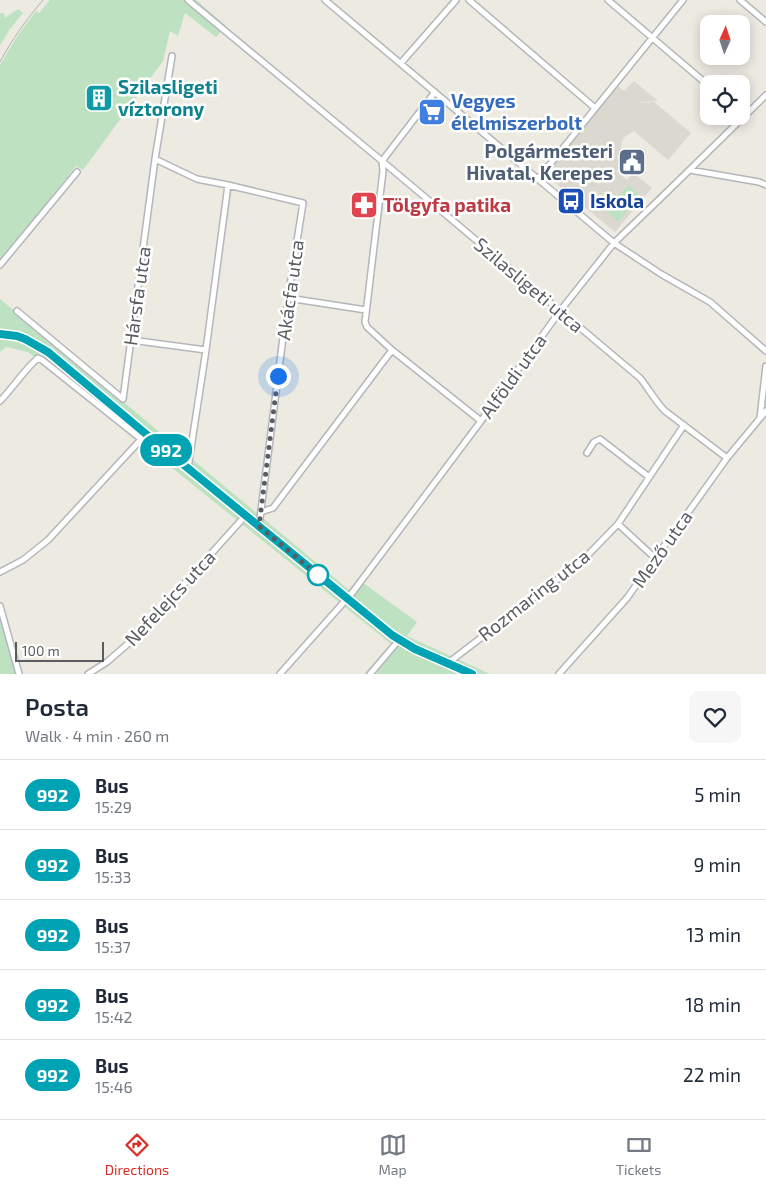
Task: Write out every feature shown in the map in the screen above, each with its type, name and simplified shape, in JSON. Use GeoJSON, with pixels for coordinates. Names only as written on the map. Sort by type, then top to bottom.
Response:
{"type":"FeatureCollection","features":[{"type":"Feature","properties":{"kind":"street","name":"Szilasligeti utca"},"geometry":{"type":"LineString","coordinates":[[189,0],[640,378],[664,411],[726,458]]}},
{"type":"Feature","properties":{"kind":"street"},"geometry":{"type":"LineString","coordinates":[[325,0],[614,243],[661,274],[710,302],[766,351]]}},
{"type":"Feature","properties":{"kind":"street"},"geometry":{"type":"LineString","coordinates":[[330,0],[334,7]]}},
{"type":"Feature","properties":{"kind":"street"},"geometry":{"type":"LineString","coordinates":[[401,63],[456,0]]}},
{"type":"Feature","properties":{"kind":"street"},"geometry":{"type":"LineString","coordinates":[[469,0],[595,108]]}},
{"type":"Feature","properties":{"kind":"street"},"geometry":{"type":"LineString","coordinates":[[608,0],[700,78]]}},
{"type":"Feature","properties":{"kind":"street"},"geometry":{"type":"LineString","coordinates":[[538,179],[683,0]]}},
{"type":"Feature","properties":{"kind":"street"},"geometry":{"type":"LineString","coordinates":[[740,0],[766,22]]}},
{"type":"Feature","properties":{"kind":"street","name":"Hársfa utca"},"geometry":{"type":"LineString","coordinates":[[17,311],[123,399],[172,56]]}},
{"type":"Feature","properties":{"kind":"street"},"geometry":{"type":"LineString","coordinates":[[434,92],[382,161],[383,171],[366,322],[367,327],[392,350],[481,421]]}},
{"type":"Feature","properties":{"kind":"street","name":"Alföldi utca"},"geometry":{"type":"LineString","coordinates":[[750,109],[766,95]]}},
{"type":"Feature","properties":{"kind":"street","name":"Alföldi utca"},"geometry":{"type":"LineString","coordinates":[[280,674],[347,599],[481,421],[560,311],[614,243],[690,170],[733,125]]}},
{"type":"Feature","properties":{"kind":"street"},"geometry":{"type":"LineString","coordinates":[[156,159],[197,179],[228,185],[188,468]]}},
{"type":"Feature","properties":{"kind":"street"},"geometry":{"type":"LineString","coordinates":[[690,170],[759,182],[766,185]]}},
{"type":"Feature","properties":{"kind":"street"},"geometry":{"type":"LineString","coordinates":[[0,265],[77,172]]}},
{"type":"Feature","properties":{"kind":"street","name":"Akácfa utca"},"geometry":{"type":"LineString","coordinates":[[228,185],[303,203],[288,298],[259,526]]}},
{"type":"Feature","properties":{"kind":"street"},"geometry":{"type":"LineString","coordinates":[[288,298],[366,310]]}},
{"type":"Feature","properties":{"kind":"street"},"geometry":{"type":"LineString","coordinates":[[0,334],[25,339],[48,352],[143,436]]}},
{"type":"Feature","properties":{"kind":"street"},"geometry":{"type":"LineString","coordinates":[[131,340],[206,350]]}},
{"type":"Feature","properties":{"kind":"street"},"geometry":{"type":"LineString","coordinates":[[261,512],[273,508],[392,350]]}},
{"type":"Feature","properties":{"kind":"street"},"geometry":{"type":"LineString","coordinates":[[0,401],[33,362],[38,358],[42,360],[188,468],[399,640],[472,674]]}},
{"type":"Feature","properties":{"kind":"street"},"geometry":{"type":"LineString","coordinates":[[760,419],[766,366]]}},
{"type":"Feature","properties":{"kind":"street","name":"Mező utca"},"geometry":{"type":"LineString","coordinates":[[559,674],[627,598],[726,458],[766,411]]}},
{"type":"Feature","properties":{"kind":"street","name":"Rozmaring utca"},"geometry":{"type":"LineString","coordinates":[[448,663],[583,560],[618,524],[684,425]]}},
{"type":"Feature","properties":{"kind":"street"},"geometry":{"type":"LineString","coordinates":[[0,572],[23,560],[48,540],[143,436]]}},
{"type":"Feature","properties":{"kind":"street"},"geometry":{"type":"LineString","coordinates":[[587,453],[594,442],[600,439],[649,478]]}},
{"type":"Feature","properties":{"kind":"street","name":"Nefelejcs utca"},"geometry":{"type":"LineString","coordinates":[[88,674],[106,662],[138,635],[246,515]]}},
{"type":"Feature","properties":{"kind":"street"},"geometry":{"type":"LineString","coordinates":[[618,524],[654,558]]}},
{"type":"Feature","properties":{"kind":"street"},"geometry":{"type":"LineString","coordinates":[[0,606],[19,674]]}},
{"type":"Feature","properties":{"kind":"street"},"geometry":{"type":"LineString","coordinates":[[370,674],[399,640]]}},
{"type":"Feature","properties":{"kind":"shaded area"},"geometry":{"type":"Polygon","coordinates":[[[634,81],[658,101],[639,103],[654,102],[691,133],[668,160],[634,131],[623,138],[620,152],[625,158],[617,172],[627,180],[633,173],[652,188],[615,232],[546,175],[617,85],[624,91],[634,81]]]}},
{"type":"Feature","properties":{"kind":"green space"},"geometry":{"type":"Polygon","coordinates":[[[50,0],[196,0],[226,26],[216,37],[185,13],[178,36],[170,31],[163,61],[83,170],[76,166],[0,262],[0,65],[31,17],[36,11],[39,13],[50,0]]]}},
{"type":"Feature","properties":{"kind":"green space"},"geometry":{"type":"Polygon","coordinates":[[[18,9],[23,13],[0,45],[0,13],[4,13],[5,18],[18,9]]]}},
{"type":"Feature","properties":{"kind":"green space"},"geometry":{"type":"Polygon","coordinates":[[[628,185],[640,196],[618,222],[606,211],[628,185]]]}},
{"type":"Feature","properties":{"kind":"green space"},"geometry":{"type":"Polygon","coordinates":[[[0,299],[349,590],[358,579],[417,622],[407,636],[490,674],[364,674],[391,644],[28,352],[6,347],[0,352],[0,299]]]}},
{"type":"Feature","properties":{"kind":"green space"},"geometry":{"type":"Polygon","coordinates":[[[0,614],[16,674],[0,674],[0,614]]]}},
{"type":"Feature","properties":{"kind":"tram line"},"geometry":{"type":"LineString","coordinates":[[0,62],[9,45],[43,0]]}},
{"type":"Feature","properties":{"kind":"bus line","name":"992"},"geometry":{"type":"LineString","coordinates":[[0,334],[17,336],[31,341],[48,352],[392,635],[415,649],[472,674]]}},
{"type":"Feature","properties":{"kind":"place","name":"Szilasligeti víztorony"},"geometry":{"type":"Point","coordinates":[99,98]}},
{"type":"Feature","properties":{"kind":"place","name":"Vegyes élelmiszerbolt"},"geometry":{"type":"Point","coordinates":[432,112]}},
{"type":"Feature","properties":{"kind":"place","name":"Polgármesteri Hivatal, Kerepes"},"geometry":{"type":"Point","coordinates":[632,162]}},
{"type":"Feature","properties":{"kind":"place","name":"Iskola"},"geometry":{"type":"Point","coordinates":[571,201]}},
{"type":"Feature","properties":{"kind":"place","name":"Tölgyfa patika"},"geometry":{"type":"Point","coordinates":[364,205]}},
{"type":"Feature","properties":{"kind":"route"},"geometry":{"type":"LineString","coordinates":[[278,376],[259,526],[318,575]]}}]}
